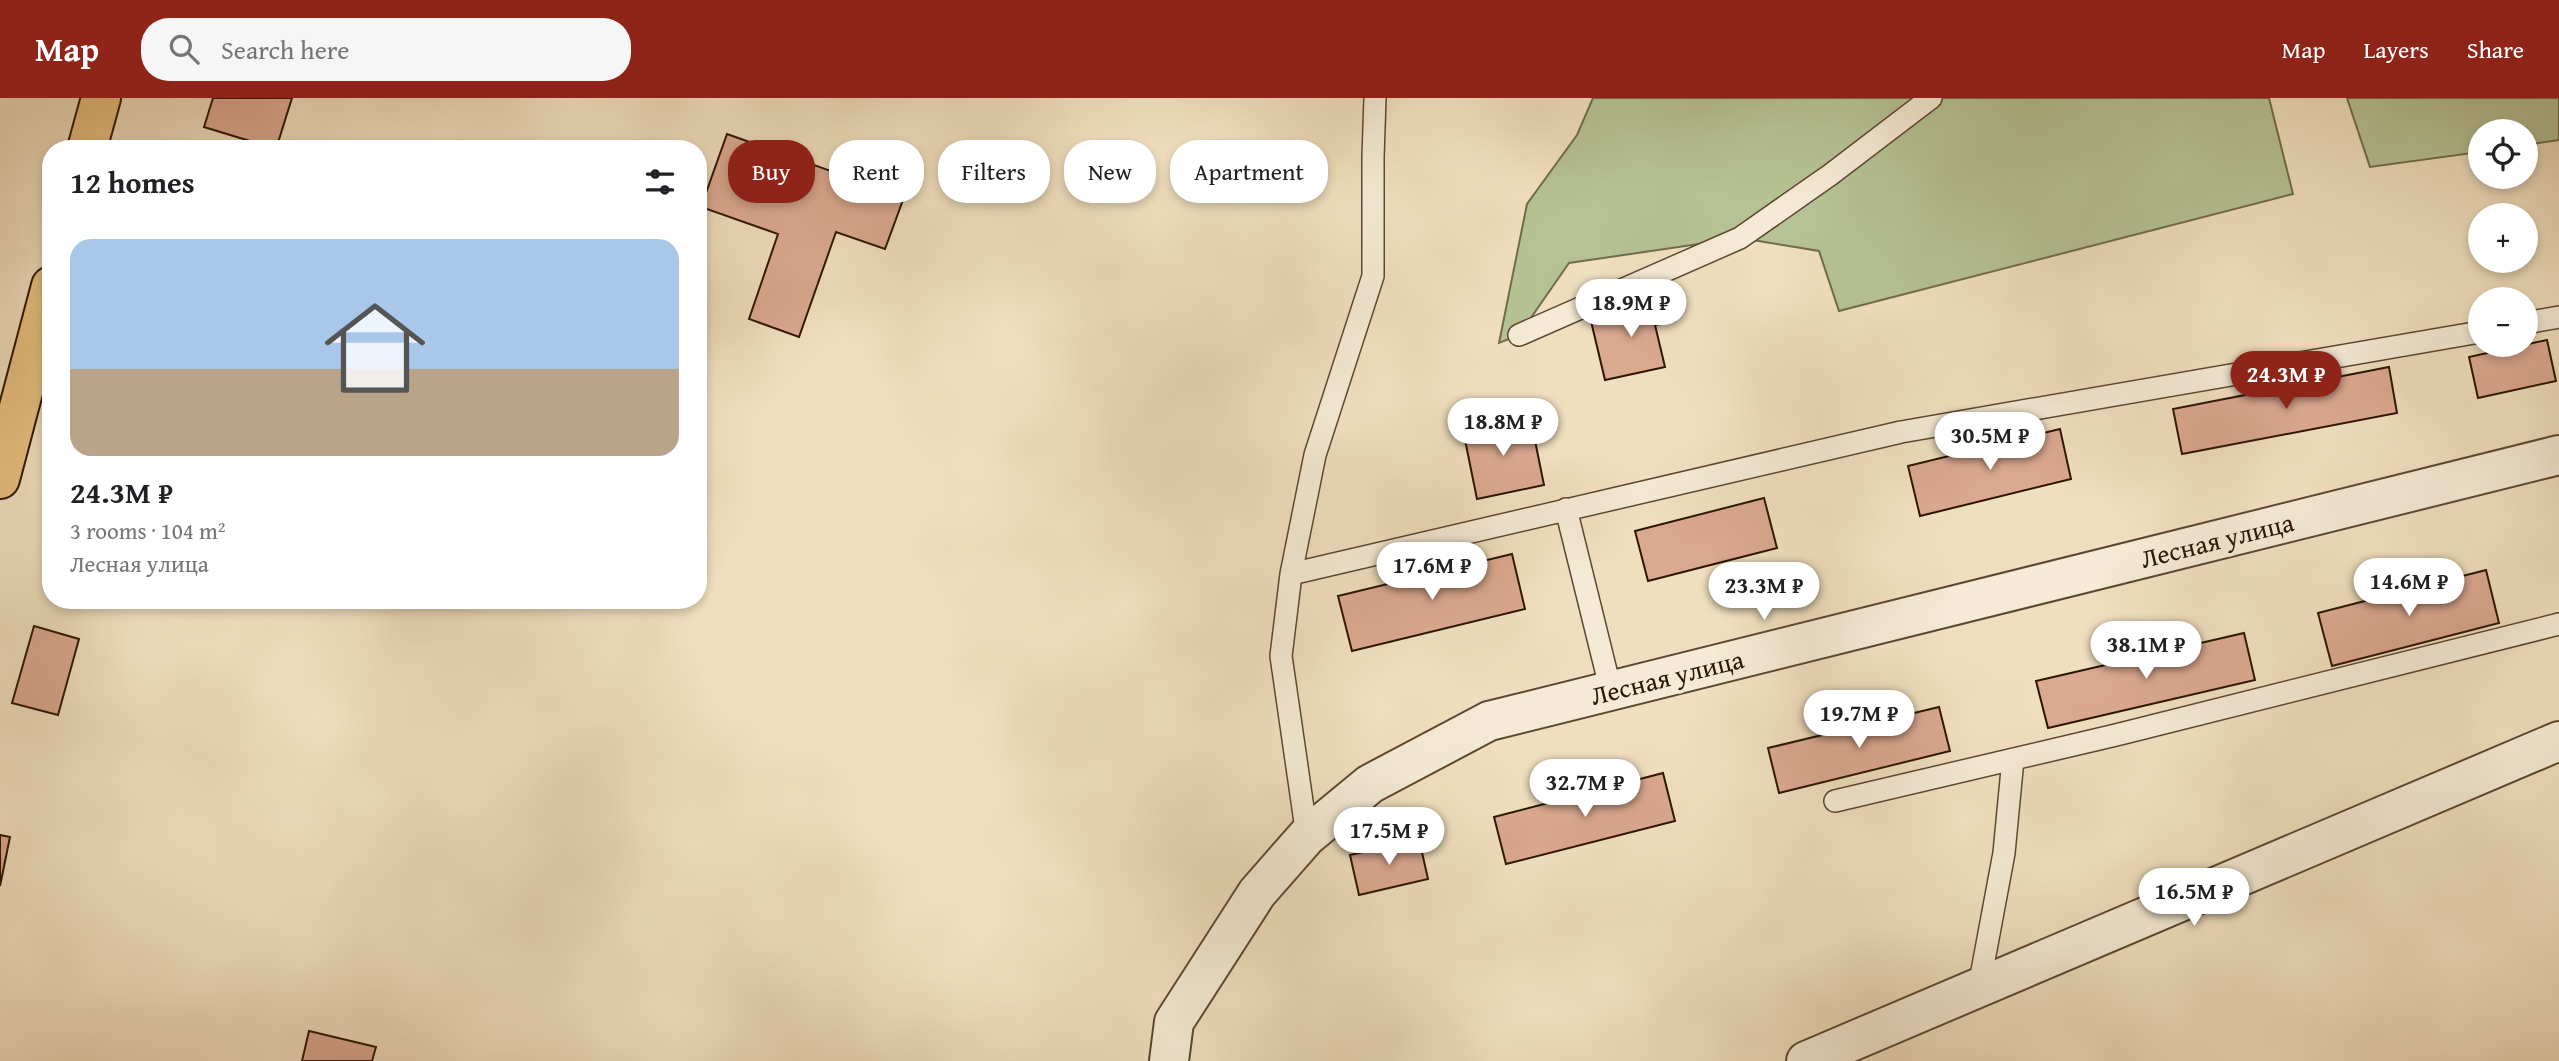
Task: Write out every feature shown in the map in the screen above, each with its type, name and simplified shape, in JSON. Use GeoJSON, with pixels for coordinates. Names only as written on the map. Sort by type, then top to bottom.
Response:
{"type":"FeatureCollection","features":[{"type":"Feature","properties":{"kind":"highway"},"geometry":{"type":"LineString","coordinates":[[89,140],[101,98]]}},
{"type":"Feature","properties":{"kind":"highway"},"geometry":{"type":"LineString","coordinates":[[0,479],[42,320]]}},
{"type":"Feature","properties":{"kind":"street","name":"Лесная улица"},"geometry":{"type":"LineString","coordinates":[[1169,1061],[1174,1022],[1257,893],[1307,836],[1370,784],[1489,721],[2559,454]]}},
{"type":"Feature","properties":{"kind":"street"},"geometry":{"type":"LineString","coordinates":[[1806,1061],[2559,741]]}},
{"type":"Feature","properties":{"kind":"lane"},"geometry":{"type":"LineString","coordinates":[[1307,836],[1281,656],[1291,574],[1315,455],[1373,276],[1376,98]]}},
{"type":"Feature","properties":{"kind":"lane"},"geometry":{"type":"LineString","coordinates":[[1518,335],[1740,238],[1931,98]]}},
{"type":"Feature","properties":{"kind":"lane"},"geometry":{"type":"LineString","coordinates":[[2538,321],[2559,317]]}},
{"type":"Feature","properties":{"kind":"lane"},"geometry":{"type":"LineString","coordinates":[[1291,574],[1901,432],[2468,334]]}},
{"type":"Feature","properties":{"kind":"lane"},"geometry":{"type":"LineString","coordinates":[[1566,509],[1611,691]]}},
{"type":"Feature","properties":{"kind":"lane"},"geometry":{"type":"LineString","coordinates":[[1836,801],[2559,624]]}},
{"type":"Feature","properties":{"kind":"lane"},"geometry":{"type":"LineString","coordinates":[[1979,987],[2004,853],[2013,759]]}},
{"type":"Feature","properties":{"kind":"green space"},"geometry":{"type":"Polygon","coordinates":[[[1593,98],[2269,98],[2293,194],[1839,311],[1819,251],[1740,238],[1569,263],[1519,335],[1499,343],[1527,204],[1577,135],[1593,98]]]}},
{"type":"Feature","properties":{"kind":"green space"},"geometry":{"type":"Polygon","coordinates":[[[2347,98],[2559,98],[2559,140],[2538,143],[2538,119],[2468,119],[2468,154],[2370,167],[2347,98]]]}},
{"type":"Feature","properties":{"kind":"building"},"geometry":{"type":"Polygon","coordinates":[[[213,98],[292,98],[279,140],[247,140],[204,127],[213,98]]]}},
{"type":"Feature","properties":{"kind":"building"},"geometry":{"type":"Polygon","coordinates":[[[727,134],[744,140],[728,140],[728,203],[815,203],[815,165],[829,170],[829,203],[902,203],[885,249],[836,232],[799,337],[749,319],[778,234],[707,209],[707,190],[727,134]]]}},
{"type":"Feature","properties":{"kind":"building"},"geometry":{"type":"Polygon","coordinates":[[[1671,299],[1675,321],[1655,325],[1665,367],[1605,380],[1590,317],[1671,299]]]}},
{"type":"Feature","properties":{"kind":"building"},"geometry":{"type":"Polygon","coordinates":[[[2547,340],[2556,381],[2478,398],[2469,357],[2538,357],[2538,342],[2547,340]]]}},
{"type":"Feature","properties":{"kind":"building"},"geometry":{"type":"Polygon","coordinates":[[[2389,367],[2397,413],[2182,454],[2173,409],[2389,367]]]}},
{"type":"Feature","properties":{"kind":"building"},"geometry":{"type":"Polygon","coordinates":[[[1530,416],[1544,485],[1477,499],[1463,430],[1530,416]]]}},
{"type":"Feature","properties":{"kind":"building"},"geometry":{"type":"Polygon","coordinates":[[[2060,429],[2071,479],[1920,516],[1908,466],[2060,429]]]}},
{"type":"Feature","properties":{"kind":"building"},"geometry":{"type":"Polygon","coordinates":[[[1764,498],[1777,548],[1648,581],[1635,531],[1764,498]]]}},
{"type":"Feature","properties":{"kind":"building"},"geometry":{"type":"Polygon","coordinates":[[[1512,554],[1525,609],[1352,651],[1338,596],[1512,554]]]}},
{"type":"Feature","properties":{"kind":"building"},"geometry":{"type":"Polygon","coordinates":[[[2486,570],[2499,623],[2332,666],[2318,613],[2486,570]]]}},
{"type":"Feature","properties":{"kind":"building"},"geometry":{"type":"Polygon","coordinates":[[[34,626],[79,639],[58,715],[12,703],[34,626]]]}},
{"type":"Feature","properties":{"kind":"building"},"geometry":{"type":"Polygon","coordinates":[[[2244,633],[2255,680],[2048,728],[2036,681],[2244,633]]]}},
{"type":"Feature","properties":{"kind":"building"},"geometry":{"type":"Polygon","coordinates":[[[1939,707],[1950,751],[1779,793],[1768,748],[1939,707]]]}},
{"type":"Feature","properties":{"kind":"building"},"geometry":{"type":"Polygon","coordinates":[[[1663,773],[1675,821],[1506,864],[1494,817],[1663,773]]]}},
{"type":"Feature","properties":{"kind":"building"},"geometry":{"type":"Polygon","coordinates":[[[0,835],[10,837],[0,886],[0,835]]]}},
{"type":"Feature","properties":{"kind":"building"},"geometry":{"type":"Polygon","coordinates":[[[1419,839],[1428,879],[1359,895],[1350,855],[1419,839]]]}},
{"type":"Feature","properties":{"kind":"building"},"geometry":{"type":"Polygon","coordinates":[[[309,1031],[376,1047],[372,1061],[302,1061],[309,1031]]]}}]}
